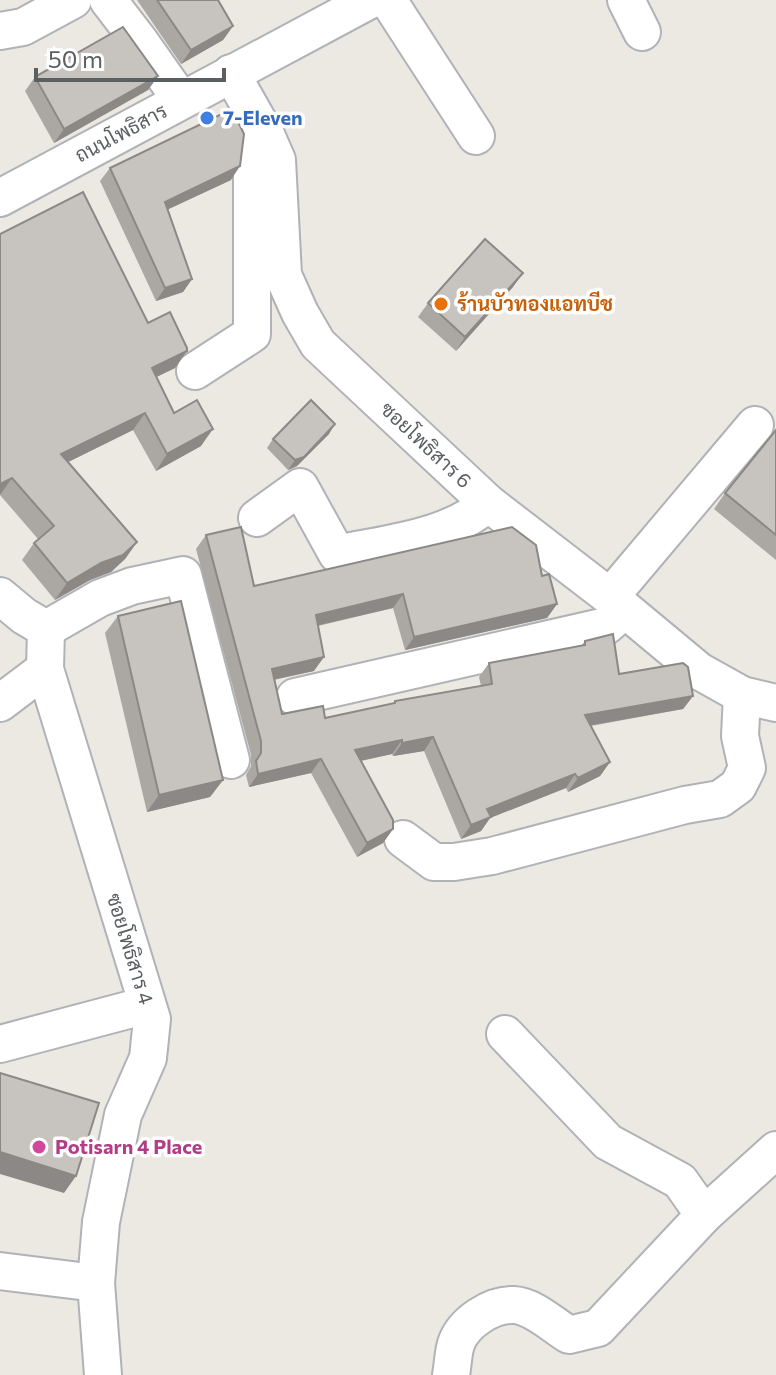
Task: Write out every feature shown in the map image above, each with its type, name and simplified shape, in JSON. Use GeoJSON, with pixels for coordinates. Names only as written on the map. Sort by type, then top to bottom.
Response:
{"type":"FeatureCollection","features":[{"type":"Feature","properties":{"kind":"street"},"geometry":{"type":"LineString","coordinates":[[0,31],[23,27],[73,0]]}},
{"type":"Feature","properties":{"kind":"street"},"geometry":{"type":"LineString","coordinates":[[108,0],[181,100]]}},
{"type":"Feature","properties":{"kind":"street","name":"ถนนโพธิสาร"},"geometry":{"type":"LineString","coordinates":[[0,198],[370,0]]}},
{"type":"Feature","properties":{"kind":"street"},"geometry":{"type":"LineString","coordinates":[[388,0],[476,136]]}},
{"type":"Feature","properties":{"kind":"street"},"geometry":{"type":"LineString","coordinates":[[626,0],[642,32]]}},
{"type":"Feature","properties":{"kind":"street","name":"ซอยโพธิสาร 6"},"geometry":{"type":"LineString","coordinates":[[231,73],[277,160],[283,275],[318,344],[488,503],[699,671],[759,699]]}},
{"type":"Feature","properties":{"kind":"street"},"geometry":{"type":"LineString","coordinates":[[195,371],[252,334],[252,164],[257,143],[266,135]]}},
{"type":"Feature","properties":{"kind":"street"},"geometry":{"type":"LineString","coordinates":[[295,697],[606,626],[617,604],[755,425]]}},
{"type":"Feature","properties":{"kind":"street"},"geometry":{"type":"LineString","coordinates":[[257,518],[300,487],[337,554],[453,527],[474,516],[488,503]]}},
{"type":"Feature","properties":{"kind":"street"},"geometry":{"type":"LineString","coordinates":[[0,596],[46,629],[100,598],[132,586],[183,575],[231,760]]}},
{"type":"Feature","properties":{"kind":"street","name":"ซอยโพธิสาร 4"},"geometry":{"type":"LineString","coordinates":[[46,629],[45,669],[152,1019],[148,1058],[123,1115],[101,1222],[96,1283],[103,1375]]}},
{"type":"Feature","properties":{"kind":"street"},"geometry":{"type":"LineString","coordinates":[[0,703],[45,669]]}},
{"type":"Feature","properties":{"kind":"street"},"geometry":{"type":"LineString","coordinates":[[403,839],[434,862],[454,862],[492,856],[685,805],[720,799],[738,786],[747,768],[740,736],[759,699]]}},
{"type":"Feature","properties":{"kind":"street"},"geometry":{"type":"LineString","coordinates":[[0,1044],[147,1005]]}},
{"type":"Feature","properties":{"kind":"street"},"geometry":{"type":"LineString","coordinates":[[505,1034],[608,1142],[680,1181],[704,1215]]}},
{"type":"Feature","properties":{"kind":"street"},"geometry":{"type":"LineString","coordinates":[[451,1375],[456,1344],[467,1326],[493,1308],[516,1305],[532,1311],[569,1335],[598,1328],[704,1215],[776,1150]]}},
{"type":"Feature","properties":{"kind":"street"},"geometry":{"type":"LineString","coordinates":[[0,1271],[96,1283]]}},
{"type":"Feature","properties":{"kind":"building"},"geometry":{"type":"Polygon","coordinates":[[[157,0],[218,0],[233,26],[191,50],[157,0]]]}},
{"type":"Feature","properties":{"kind":"building"},"geometry":{"type":"Polygon","coordinates":[[[123,27],[158,76],[64,129],[35,77],[123,27]]]}},
{"type":"Feature","properties":{"kind":"building"},"geometry":{"type":"Polygon","coordinates":[[[232,109],[244,134],[240,166],[165,202],[192,279],[165,288],[110,168],[232,109]]]}},
{"type":"Feature","properties":{"kind":"building"},"geometry":{"type":"Polygon","coordinates":[[[83,192],[148,323],[170,312],[187,348],[187,351],[152,368],[174,413],[197,400],[213,429],[167,454],[145,413],[61,454],[137,542],[123,555],[101,563],[67,583],[34,543],[54,526],[12,478],[0,484],[0,234],[83,192]]]}},
{"type":"Feature","properties":{"kind":"building"},"geometry":{"type":"Polygon","coordinates":[[[485,239],[523,273],[465,337],[428,303],[485,239]]]}},
{"type":"Feature","properties":{"kind":"building"},"geometry":{"type":"Polygon","coordinates":[[[311,400],[335,424],[304,457],[295,460],[273,439],[311,400]]]}},
{"type":"Feature","properties":{"kind":"building"},"geometry":{"type":"Polygon","coordinates":[[[776,430],[776,535],[725,493],[776,430]]]}},
{"type":"Feature","properties":{"kind":"building"},"geometry":{"type":"Polygon","coordinates":[[[241,527],[254,586],[512,527],[536,545],[542,576],[549,574],[557,604],[414,637],[403,594],[316,615],[324,657],[272,669],[282,714],[323,706],[325,718],[395,701],[492,684],[489,663],[585,645],[585,641],[613,634],[619,674],[683,663],[688,667],[693,696],[585,715],[610,762],[578,778],[575,774],[487,809],[491,817],[471,825],[433,737],[355,750],[393,820],[393,829],[367,843],[321,759],[258,774],[256,761],[261,753],[261,741],[206,535],[241,527]]]}},
{"type":"Feature","properties":{"kind":"building"},"geometry":{"type":"Polygon","coordinates":[[[181,601],[223,780],[159,795],[118,616],[181,601]]]}},
{"type":"Feature","properties":{"kind":"building","name":"Potisarn 4 Place"},"geometry":{"type":"Polygon","coordinates":[[[0,1073],[99,1103],[76,1176],[0,1152],[0,1073]]]}},
{"type":"Feature","properties":{"kind":"place","name":"7-Eleven"},"geometry":{"type":"Point","coordinates":[207,118]}},
{"type":"Feature","properties":{"kind":"place","name":"ร้านบัวทองแอทบีช"},"geometry":{"type":"Point","coordinates":[441,304]}},
{"type":"Feature","properties":{"kind":"place","name":"Potisarn 4 Place"},"geometry":{"type":"Point","coordinates":[39,1147]}}]}
